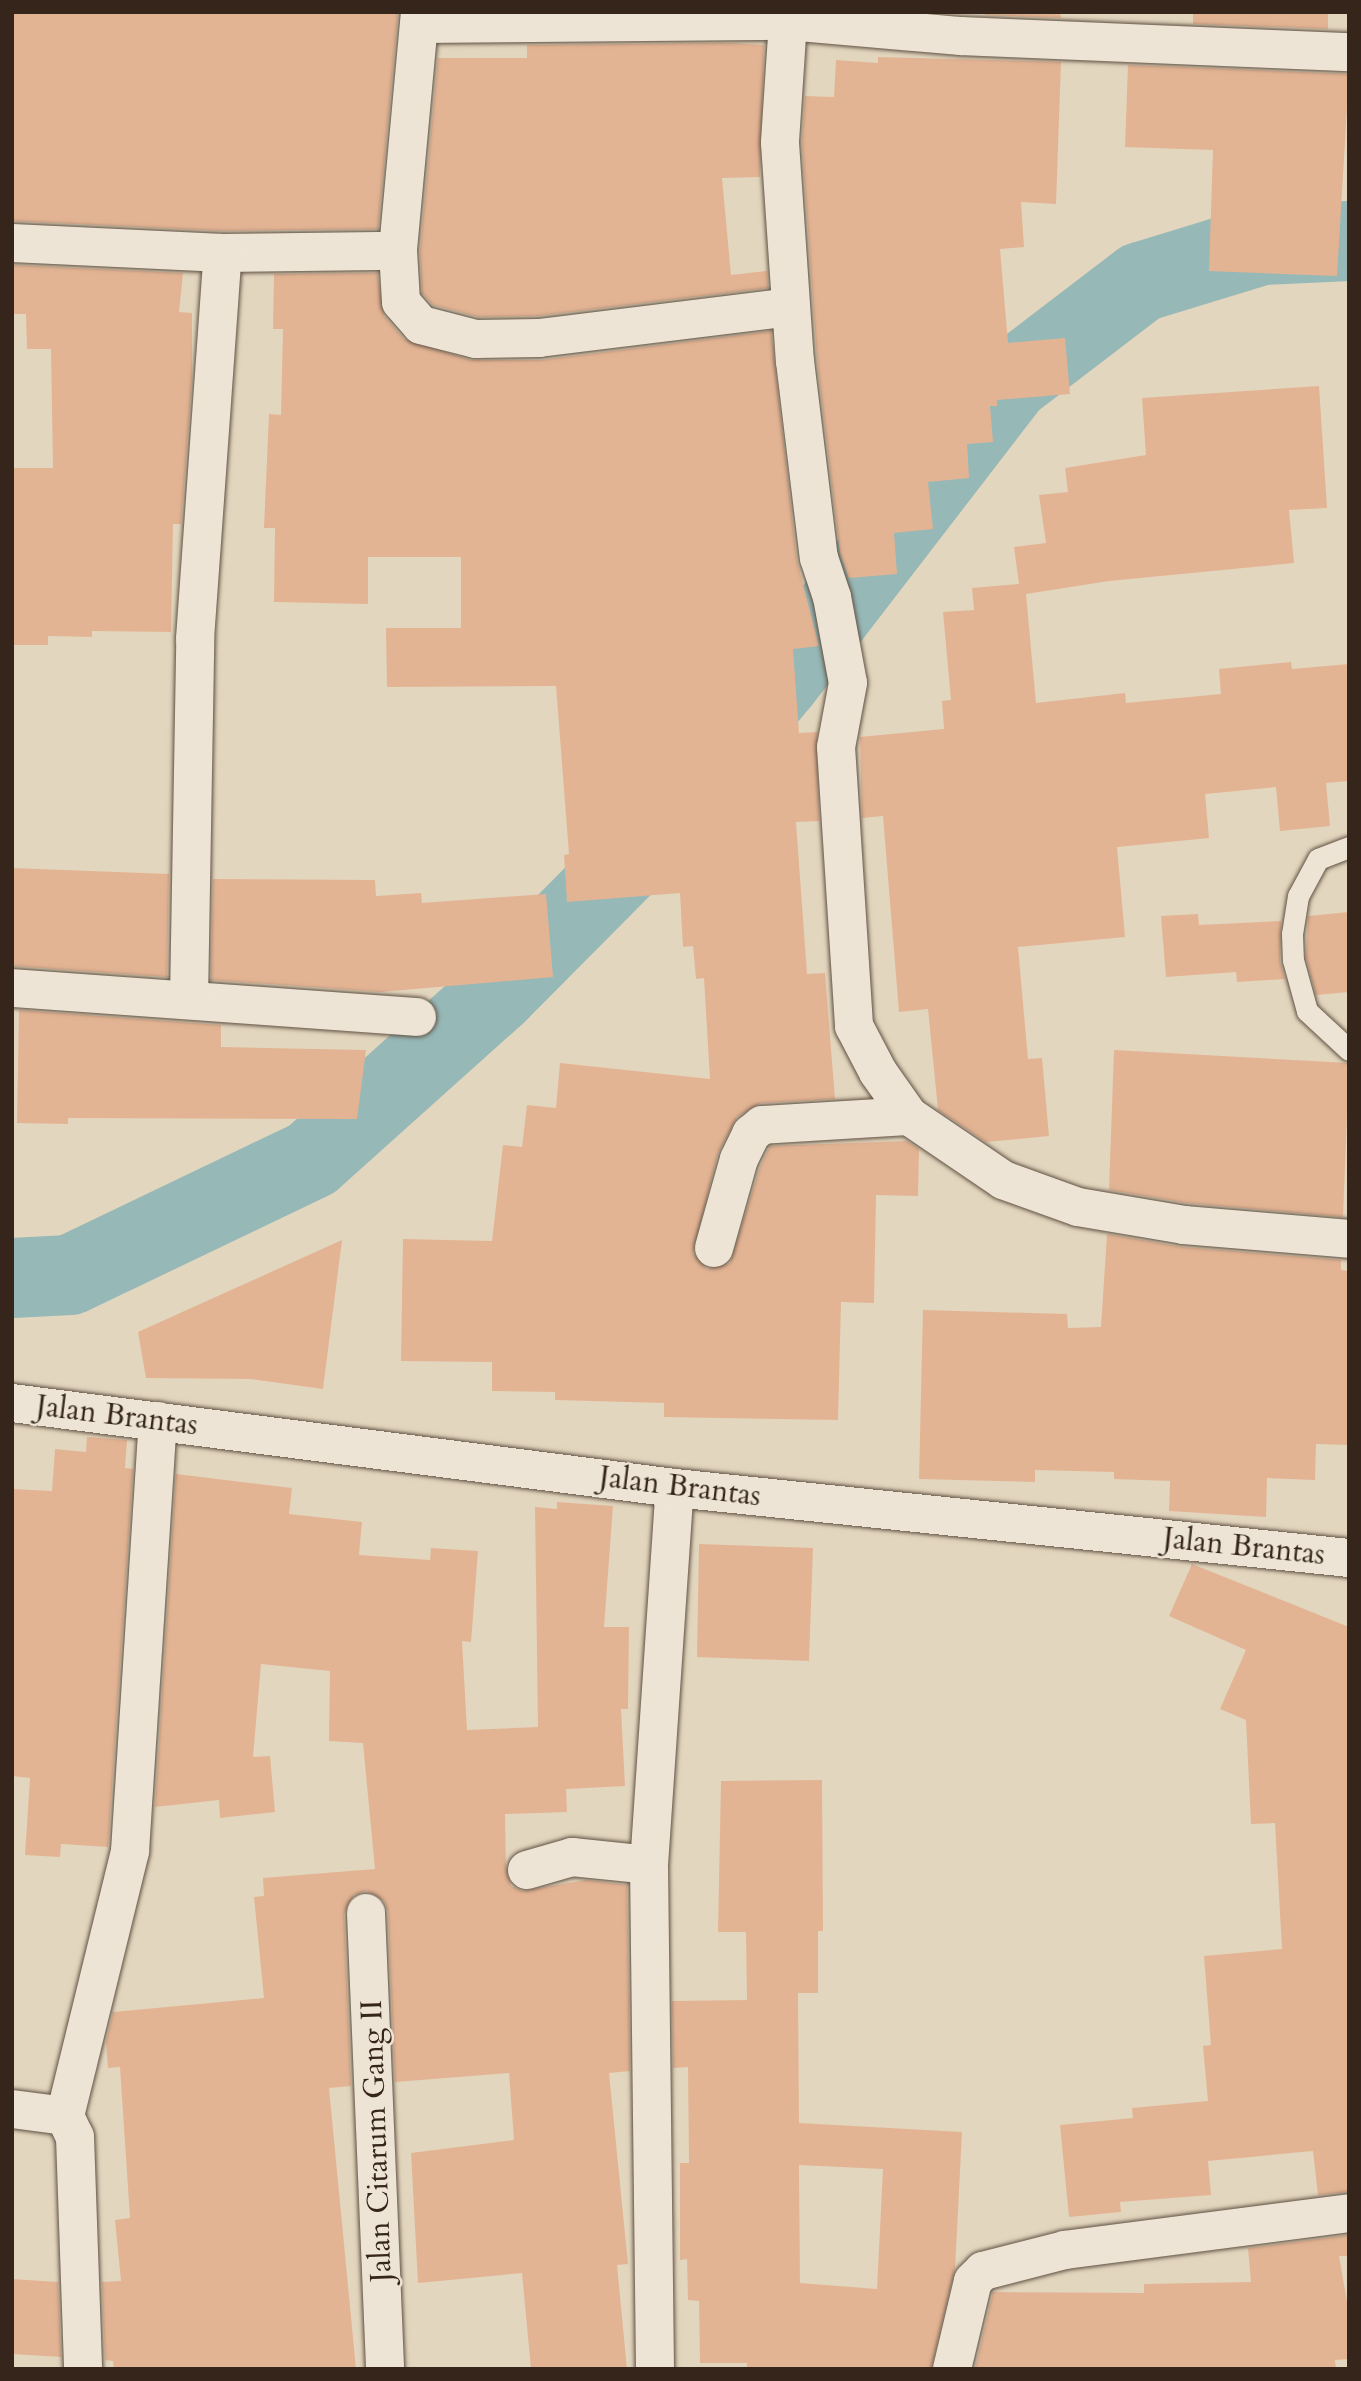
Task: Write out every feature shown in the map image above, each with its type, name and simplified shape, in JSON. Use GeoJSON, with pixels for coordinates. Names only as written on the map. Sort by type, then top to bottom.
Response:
{"type":"FeatureCollection","features":[{"type":"Feature","properties":{"kind":"street"},"geometry":{"type":"LineString","coordinates":[[790,307],[586,335],[476,339],[421,325],[401,302],[398,251],[419,18],[960,24],[1349,51]]}},
{"type":"Feature","properties":{"kind":"street"},"geometry":{"type":"LineString","coordinates":[[788,21],[780,143],[790,307],[819,558],[832,597],[848,683],[836,747],[854,1026],[878,1072],[909,1116],[1003,1180],[1078,1207],[1184,1225],[1349,1239]]}},
{"type":"Feature","properties":{"kind":"street"},"geometry":{"type":"LineString","coordinates":[[12,243],[223,253],[398,251]]}},
{"type":"Feature","properties":{"kind":"street"},"geometry":{"type":"LineString","coordinates":[[189,1000],[195,639],[223,253]]}},
{"type":"Feature","properties":{"kind":"street"},"geometry":{"type":"LineString","coordinates":[[12,988],[417,1017]]}},
{"type":"Feature","properties":{"kind":"street"},"geometry":{"type":"LineString","coordinates":[[714,1248],[739,1159],[751,1134],[762,1125],[909,1116]]}},
{"type":"Feature","properties":{"kind":"street","name":"Jalan Brantas"},"geometry":{"type":"LineString","coordinates":[[12,1403],[675,1488],[1349,1558]]}},
{"type":"Feature","properties":{"kind":"street"},"geometry":{"type":"LineString","coordinates":[[83,2369],[75,2137],[65,2116],[130,1851],[158,1421]]}},
{"type":"Feature","properties":{"kind":"street"},"geometry":{"type":"LineString","coordinates":[[655,2369],[649,1865],[675,1488]]}},
{"type":"Feature","properties":{"kind":"street"},"geometry":{"type":"LineString","coordinates":[[527,1870],[572,1857],[649,1865]]}},
{"type":"Feature","properties":{"kind":"street","name":"Jalan Citarum Gang II"},"geometry":{"type":"LineString","coordinates":[[366,1913],[385,2369]]}},
{"type":"Feature","properties":{"kind":"street"},"geometry":{"type":"LineString","coordinates":[[12,2109],[65,2116]]}},
{"type":"Feature","properties":{"kind":"street"},"geometry":{"type":"LineString","coordinates":[[952,2369],[973,2281],[984,2271],[1065,2250],[1349,2213]]}},
{"type":"Feature","properties":{"kind":"lane"},"geometry":{"type":"LineString","coordinates":[[1349,847],[1318,859],[1298,896],[1292,934],[1293,960],[1307,1011],[1349,1049]]}},
{"type":"Feature","properties":{"kind":"building"},"geometry":{"type":"Polygon","coordinates":[[[12,12],[398,12],[378,229],[223,231],[12,221],[12,12]]]}},
{"type":"Feature","properties":{"kind":"building"},"geometry":{"type":"Polygon","coordinates":[[[985,12],[1060,12],[1061,18],[985,15],[985,12]]]}},
{"type":"Feature","properties":{"kind":"building"},"geometry":{"type":"Polygon","coordinates":[[[1193,12],[1328,12],[1328,29],[1193,24],[1193,12]]]}},
{"type":"Feature","properties":{"kind":"building"},"geometry":{"type":"Polygon","coordinates":[[[527,45],[764,45],[760,177],[722,178],[731,275],[767,271],[768,288],[537,316],[479,317],[433,305],[422,293],[420,251],[438,58],[527,58],[527,45]]]}},
{"type":"Feature","properties":{"kind":"building"},"geometry":{"type":"Polygon","coordinates":[[[878,57],[1061,62],[1056,204],[1021,202],[1024,247],[1000,249],[1008,343],[1065,338],[1070,394],[997,400],[997,406],[990,406],[993,442],[967,444],[969,478],[928,482],[933,529],[894,533],[897,574],[849,578],[840,553],[817,359],[802,143],[805,96],[834,97],[836,60],[878,63],[878,57]]]}},
{"type":"Feature","properties":{"kind":"building"},"geometry":{"type":"Polygon","coordinates":[[[1128,65],[1349,74],[1337,276],[1209,271],[1213,150],[1125,147],[1128,65]]]}},
{"type":"Feature","properties":{"kind":"building"},"geometry":{"type":"Polygon","coordinates":[[[12,265],[183,273],[179,312],[192,313],[192,378],[181,524],[173,524],[171,632],[92,631],[92,637],[48,636],[48,645],[12,645],[12,468],[53,468],[51,349],[27,349],[26,314],[12,314],[12,265]]]}},
{"type":"Feature","properties":{"kind":"building"},"geometry":{"type":"Polygon","coordinates":[[[377,273],[384,316],[404,339],[471,360],[542,360],[771,331],[797,561],[819,646],[793,649],[799,733],[817,732],[819,821],[796,822],[807,974],[825,973],[835,1099],[761,1103],[737,1117],[718,1153],[693,1253],[707,1269],[730,1263],[760,1167],[770,1146],[907,1141],[919,1149],[918,1196],[876,1195],[874,1303],[841,1302],[838,1420],[664,1417],[664,1403],[555,1400],[555,1392],[492,1391],[492,1362],[401,1361],[403,1239],[492,1241],[503,1145],[522,1147],[527,1105],[556,1108],[560,1063],[710,1079],[704,978],[696,979],[693,946],[683,947],[680,893],[567,902],[564,855],[569,854],[556,686],[387,687],[386,628],[461,628],[461,557],[368,557],[368,604],[274,602],[275,528],[264,528],[269,414],[281,415],[283,329],[273,329],[274,274],[377,273]]]}},
{"type":"Feature","properties":{"kind":"building"},"geometry":{"type":"Polygon","coordinates":[[[1319,386],[1327,508],[1289,510],[1294,563],[1109,581],[1026,594],[1036,703],[1125,693],[1126,703],[1221,694],[1219,669],[1291,662],[1292,669],[1349,664],[1349,781],[1326,783],[1330,826],[1280,831],[1276,787],[1205,794],[1209,838],[1117,847],[1125,937],[1018,947],[1028,1059],[1042,1058],[1049,1136],[986,1142],[938,1110],[928,1009],[899,1012],[883,816],[862,818],[860,737],[944,729],[942,701],[951,700],[943,612],[974,610],[972,588],[1019,584],[1014,547],[1046,543],[1039,495],[1068,492],[1065,468],[1146,455],[1142,398],[1319,386]]]}},
{"type":"Feature","properties":{"kind":"building"},"geometry":{"type":"Polygon","coordinates":[[[12,868],[169,874],[167,977],[12,966],[12,868]]]}},
{"type":"Feature","properties":{"kind":"building"},"geometry":{"type":"Polygon","coordinates":[[[213,879],[375,880],[376,896],[421,893],[422,903],[546,894],[553,977],[380,992],[211,980],[213,879]]]}},
{"type":"Feature","properties":{"kind":"building"},"geometry":{"type":"Polygon","coordinates":[[[1349,912],[1349,992],[1316,995],[1306,958],[1308,916],[1349,912]]]}},
{"type":"Feature","properties":{"kind":"building"},"geometry":{"type":"Polygon","coordinates":[[[1198,914],[1199,925],[1281,921],[1280,961],[1285,979],[1237,982],[1236,972],[1166,977],[1161,916],[1198,914]]]}},
{"type":"Feature","properties":{"kind":"building"},"geometry":{"type":"Polygon","coordinates":[[[19,1010],[221,1025],[221,1047],[366,1050],[357,1119],[68,1118],[68,1124],[17,1123],[19,1010]]]}},
{"type":"Feature","properties":{"kind":"building"},"geometry":{"type":"Polygon","coordinates":[[[1114,1050],[1349,1063],[1343,1217],[1187,1203],[1109,1190],[1114,1050]]]}},
{"type":"Feature","properties":{"kind":"building"},"geometry":{"type":"Polygon","coordinates":[[[1107,1234],[1182,1247],[1341,1260],[1341,1270],[1349,1271],[1349,1445],[1316,1444],[1315,1480],[1267,1478],[1266,1517],[1169,1511],[1170,1481],[1114,1479],[1114,1472],[1035,1470],[1035,1482],[919,1479],[923,1310],[1067,1314],[1068,1328],[1101,1327],[1107,1234]]]}},
{"type":"Feature","properties":{"kind":"building"},"geometry":{"type":"Polygon","coordinates":[[[342,1240],[323,1389],[251,1379],[146,1378],[138,1332],[342,1240]]]}},
{"type":"Feature","properties":{"kind":"building"},"geometry":{"type":"Polygon","coordinates":[[[87,1437],[127,1440],[125,1468],[133,1469],[108,1847],[61,1844],[60,1857],[25,1855],[30,1778],[12,1776],[12,1489],[52,1491],[55,1449],[86,1452],[87,1437]]]}},
{"type":"Feature","properties":{"kind":"building"},"geometry":{"type":"Polygon","coordinates":[[[176,1474],[292,1488],[289,1514],[362,1522],[359,1555],[430,1560],[431,1548],[478,1551],[471,1642],[462,1641],[467,1730],[538,1727],[535,1507],[557,1509],[557,1502],[613,1506],[604,1627],[629,1627],[628,1709],[621,1709],[625,1786],[566,1789],[567,1812],[505,1814],[506,1865],[511,1886],[522,1891],[586,1880],[627,1885],[630,2071],[609,2073],[628,2264],[617,2265],[627,2369],[531,2369],[522,2273],[418,2283],[411,2153],[514,2140],[509,2073],[395,2082],[388,1912],[384,1901],[366,1891],[354,1895],[344,1914],[351,2086],[329,2088],[356,2369],[114,2369],[113,2361],[105,2360],[102,2282],[121,2281],[115,2220],[130,2218],[120,2067],[108,2068],[106,2042],[113,2012],[264,1998],[254,1897],[264,1896],[263,1878],[375,1869],[363,1743],[329,1741],[330,1671],[261,1664],[253,1757],[270,1756],[275,1812],[220,1818],[219,1800],[155,1807],[176,1474]]]}},
{"type":"Feature","properties":{"kind":"building"},"geometry":{"type":"Polygon","coordinates":[[[699,1544],[813,1548],[809,1661],[697,1657],[699,1544]]]}},
{"type":"Feature","properties":{"kind":"building"},"geometry":{"type":"Polygon","coordinates":[[[1192,1564],[1349,1627],[1349,2192],[1318,2195],[1313,2151],[1208,2161],[1211,2195],[1120,2202],[1121,2212],[1069,2217],[1060,2125],[1133,2118],[1132,2108],[1208,2101],[1203,2046],[1211,2045],[1204,1956],[1282,1949],[1275,1823],[1251,1824],[1246,1720],[1220,1709],[1246,1650],[1169,1616],[1192,1564]]]}},
{"type":"Feature","properties":{"kind":"building"},"geometry":{"type":"Polygon","coordinates":[[[822,1780],[823,1931],[818,1931],[818,1993],[798,1993],[799,2123],[962,2132],[955,2269],[931,2369],[747,2369],[747,2363],[700,2363],[699,2301],[688,2300],[687,2259],[680,2260],[680,2163],[689,2163],[688,2067],[673,2068],[672,2001],[747,2000],[746,1932],[718,1932],[721,1781],[822,1780]],[[799,2165],[800,2283],[877,2289],[883,2169],[799,2165]]]}},
{"type":"Feature","properties":{"kind":"building"},"geometry":{"type":"Polygon","coordinates":[[[1349,2235],[1349,2256],[1339,2256],[1349,2313],[1349,2359],[1335,2360],[1336,2369],[975,2369],[993,2292],[1144,2293],[1144,2284],[1251,2282],[1248,2248],[1349,2235]]]}},
{"type":"Feature","properties":{"kind":"building"},"geometry":{"type":"Polygon","coordinates":[[[12,2279],[58,2282],[61,2357],[12,2354],[12,2279]]]}},
{"type":"Feature","properties":{"kind":"waterway"},"geometry":{"type":"LineString","coordinates":[[12,1278],[70,1275],[312,1159],[497,993],[637,852],[780,681],[1010,382],[1141,282],[1262,245],[1349,241]]}}]}
